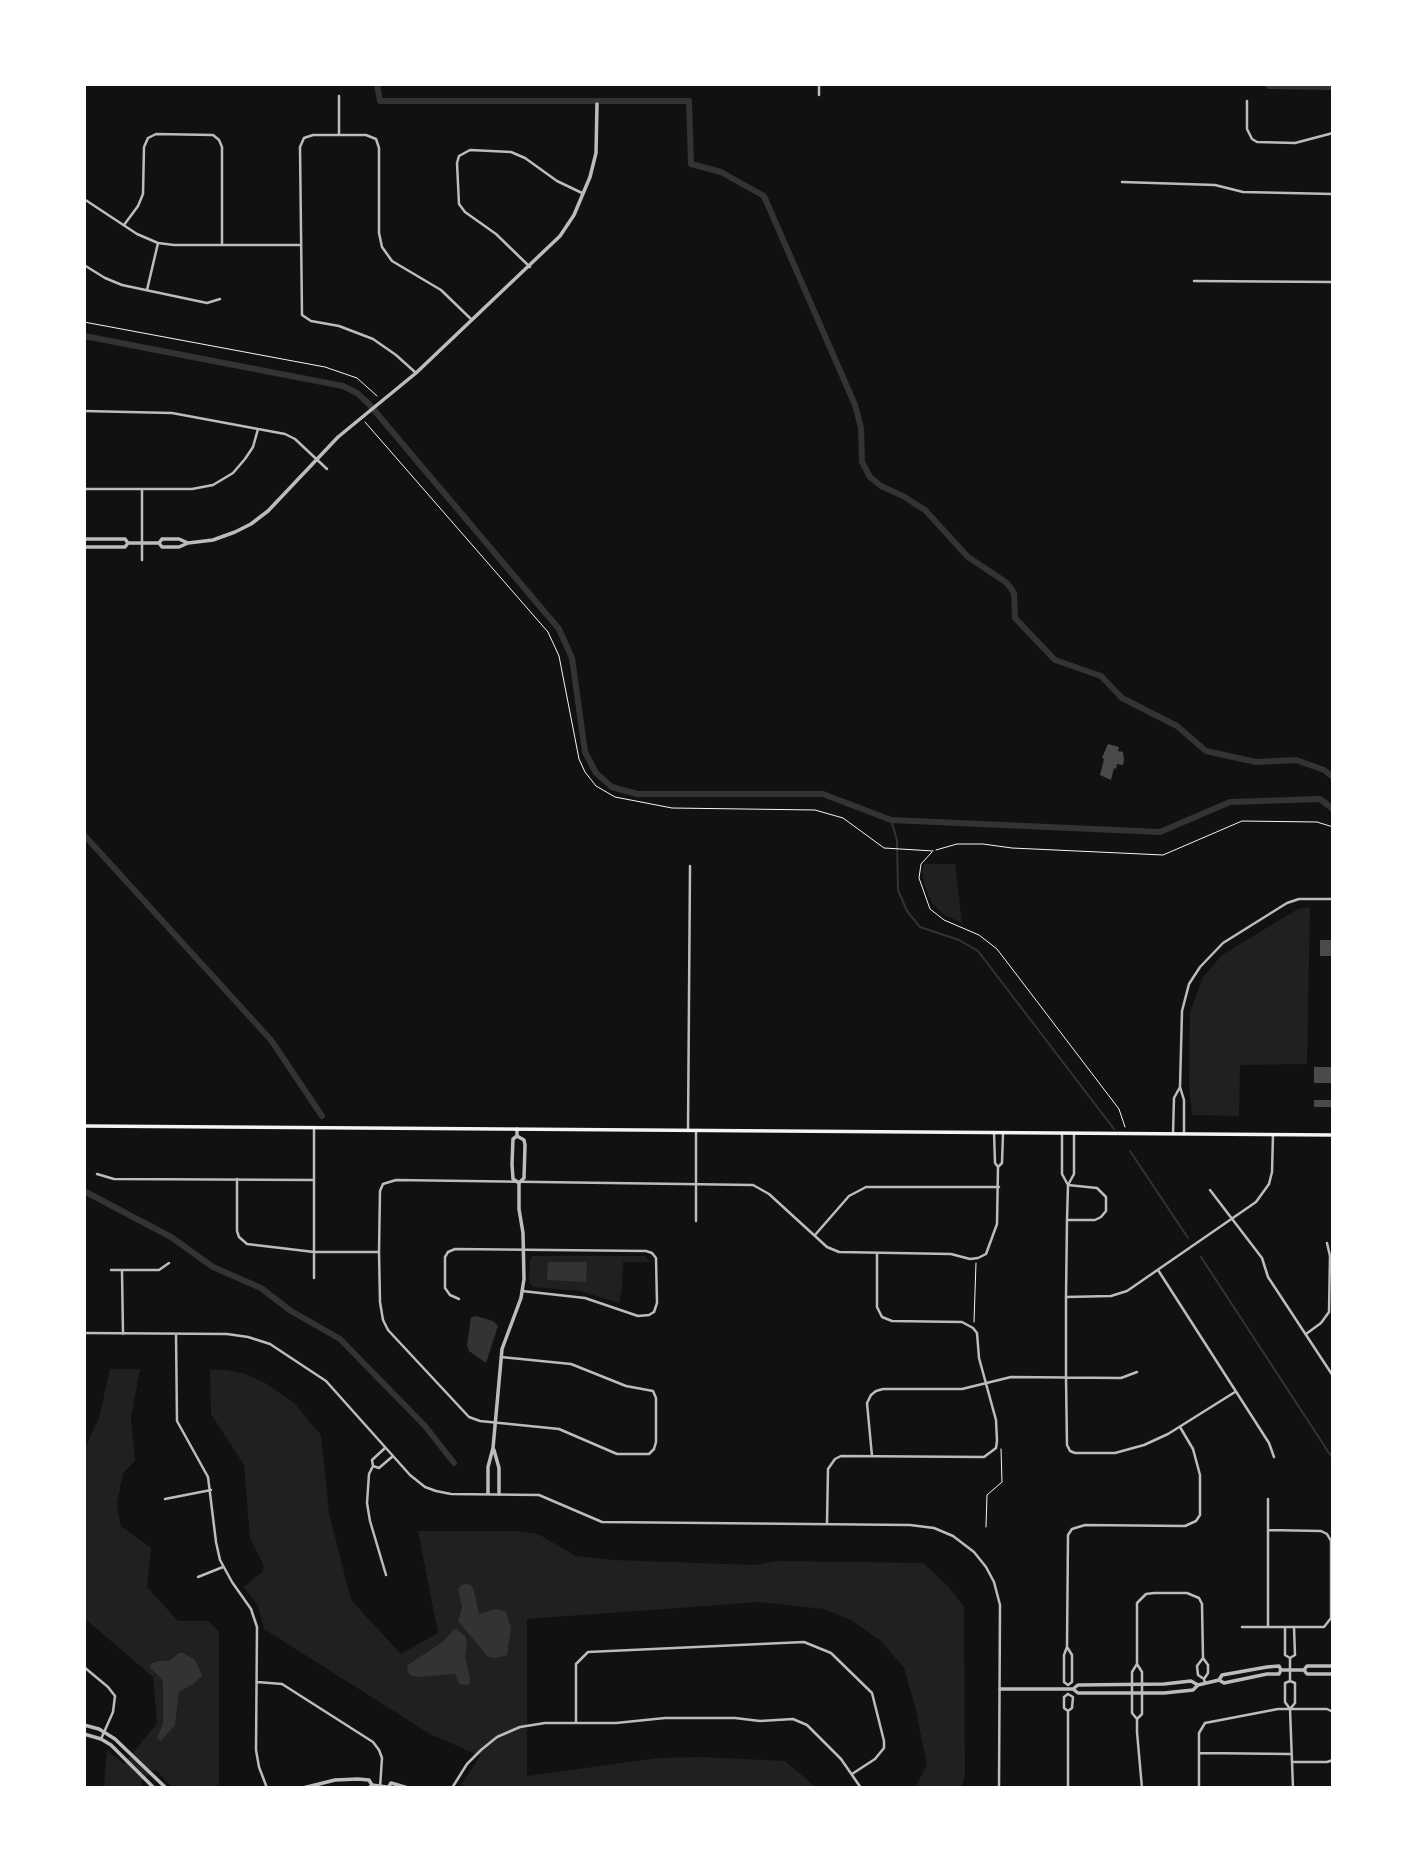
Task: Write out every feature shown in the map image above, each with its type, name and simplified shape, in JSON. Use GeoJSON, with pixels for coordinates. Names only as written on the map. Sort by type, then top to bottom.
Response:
{"type":"FeatureCollection","features":[{"type":"Feature","properties":{"kind":"main road"},"geometry":{"type":"LineString","coordinates":[[84,1126],[1333,1135]]}},
{"type":"Feature","properties":{"kind":"street"},"geometry":{"type":"LineString","coordinates":[[819,84],[819,95]]}},
{"type":"Feature","properties":{"kind":"street"},"geometry":{"type":"LineString","coordinates":[[340,96],[340,135]]}},
{"type":"Feature","properties":{"kind":"street"},"geometry":{"type":"LineString","coordinates":[[1247,102],[1247,129],[1252,139],[1259,143],[1295,144],[1333,133]]}},
{"type":"Feature","properties":{"kind":"street"},"geometry":{"type":"LineString","coordinates":[[84,539],[125,539],[128,543],[159,543],[162,547],[179,547],[188,543],[213,540],[251,524],[268,511],[316,459],[416,373],[560,236],[584,194],[596,153],[597,104]]}},
{"type":"Feature","properties":{"kind":"street"},"geometry":{"type":"LineString","coordinates":[[124,225],[143,194],[144,147],[148,138],[156,134],[209,135],[218,138],[222,147],[222,245]]}},
{"type":"Feature","properties":{"kind":"street"},"geometry":{"type":"LineString","coordinates":[[416,373],[373,338],[356,331],[311,321],[304,317],[300,309],[300,147],[304,138],[313,135],[366,135],[376,139],[379,148],[379,233],[382,247],[392,261],[441,290],[472,320]]}},
{"type":"Feature","properties":{"kind":"street"},"geometry":{"type":"LineString","coordinates":[[530,267],[496,234],[465,212],[459,204],[457,163],[461,154],[483,150],[518,155],[584,194]]}},
{"type":"Feature","properties":{"kind":"street"},"geometry":{"type":"LineString","coordinates":[[1122,183],[1215,185],[1243,192],[1333,194]]}},
{"type":"Feature","properties":{"kind":"street"},"geometry":{"type":"LineString","coordinates":[[84,199],[142,237],[158,243],[300,245]]}},
{"type":"Feature","properties":{"kind":"street"},"geometry":{"type":"LineString","coordinates":[[146,290],[158,243]]}},
{"type":"Feature","properties":{"kind":"street"},"geometry":{"type":"LineString","coordinates":[[84,265],[105,278],[146,290],[207,303],[220,299]]}},
{"type":"Feature","properties":{"kind":"street"},"geometry":{"type":"LineString","coordinates":[[1194,281],[1333,282]]}},
{"type":"Feature","properties":{"kind":"street"},"geometry":{"type":"LineString","coordinates":[[84,411],[172,412],[285,434],[295,439],[327,469]]}},
{"type":"Feature","properties":{"kind":"street"},"geometry":{"type":"LineString","coordinates":[[84,489],[191,489],[213,485],[233,473],[245,459],[253,447],[258,429]]}},
{"type":"Feature","properties":{"kind":"street"},"geometry":{"type":"LineString","coordinates":[[142,489],[142,560]]}},
{"type":"Feature","properties":{"kind":"street"},"geometry":{"type":"LineString","coordinates":[[159,543],[162,539],[180,539],[188,543]]}},
{"type":"Feature","properties":{"kind":"street"},"geometry":{"type":"LineString","coordinates":[[84,547],[125,547],[128,543]]}},
{"type":"Feature","properties":{"kind":"street"},"geometry":{"type":"LineString","coordinates":[[688,1131],[690,866]]}},
{"type":"Feature","properties":{"kind":"street"},"geometry":{"type":"LineString","coordinates":[[1184,1134],[1184,1100],[1180,1087],[1180,1024],[1187,990],[1200,967],[1223,943],[1287,903],[1299,899],[1333,899]]}},
{"type":"Feature","properties":{"kind":"street"},"geometry":{"type":"LineString","coordinates":[[1173,1134],[1174,1098],[1180,1087]]}},
{"type":"Feature","properties":{"kind":"street"},"geometry":{"type":"LineString","coordinates":[[314,1127],[314,1278]]}},
{"type":"Feature","properties":{"kind":"street"},"geometry":{"type":"LineString","coordinates":[[517,1129],[517,1136],[513,1139],[512,1164],[513,1179],[519,1183]]}},
{"type":"Feature","properties":{"kind":"street"},"geometry":{"type":"LineString","coordinates":[[696,1131],[696,1221]]}},
{"type":"Feature","properties":{"kind":"street"},"geometry":{"type":"LineString","coordinates":[[500,1357],[571,1364],[626,1386],[648,1388],[656,1398],[654,1449],[649,1454],[617,1454],[559,1429],[480,1421],[470,1416],[388,1330],[380,1308],[380,1191],[383,1184],[389,1181],[746,1184],[760,1187],[827,1247],[839,1252],[951,1254],[970,1259],[986,1254],[997,1224],[999,1187],[994,1132]]}},
{"type":"Feature","properties":{"kind":"street"},"geometry":{"type":"LineString","coordinates":[[998,1167],[1002,1163],[1003,1132]]}},
{"type":"Feature","properties":{"kind":"street"},"geometry":{"type":"LineString","coordinates":[[1062,1133],[1062,1174],[1068,1185]]}},
{"type":"Feature","properties":{"kind":"street"},"geometry":{"type":"LineString","coordinates":[[1074,1133],[1074,1174],[1068,1185],[1066,1297],[1067,1445],[1070,1451],[1115,1453],[1144,1445],[1180,1427],[1235,1392]]}},
{"type":"Feature","properties":{"kind":"street"},"geometry":{"type":"LineString","coordinates":[[1066,1297],[1119,1294],[1256,1202],[1269,1184],[1273,1135]]}},
{"type":"Feature","properties":{"kind":"street"},"geometry":{"type":"LineString","coordinates":[[488,1493],[488,1467],[493,1448],[500,1357],[522,1291],[524,1249],[519,1183],[524,1178],[524,1140],[517,1136]]}},
{"type":"Feature","properties":{"kind":"street"},"geometry":{"type":"LineString","coordinates":[[97,1174],[114,1179],[314,1180]]}},
{"type":"Feature","properties":{"kind":"street"},"geometry":{"type":"LineString","coordinates":[[237,1179],[237,1231],[242,1241],[253,1246],[314,1252],[379,1252]]}},
{"type":"Feature","properties":{"kind":"street"},"geometry":{"type":"LineString","coordinates":[[1068,1185],[1097,1188],[1106,1197],[1108,1204],[1106,1211],[1095,1220],[1068,1220]]}},
{"type":"Feature","properties":{"kind":"street"},"geometry":{"type":"LineString","coordinates":[[815,1236],[849,1196],[866,1187],[999,1187]]}},
{"type":"Feature","properties":{"kind":"street"},"geometry":{"type":"LineString","coordinates":[[1210,1190],[1262,1258],[1268,1278],[1333,1376]]}},
{"type":"Feature","properties":{"kind":"street"},"geometry":{"type":"LineString","coordinates":[[1306,1334],[1321,1323],[1329,1312],[1330,1256],[1327,1243]]}},
{"type":"Feature","properties":{"kind":"street"},"geometry":{"type":"LineString","coordinates":[[459,1299],[445,1288],[445,1257],[455,1249],[646,1251],[656,1258],[657,1303],[654,1312],[649,1315],[638,1316],[585,1298],[522,1291]]}},
{"type":"Feature","properties":{"kind":"street"},"geometry":{"type":"LineString","coordinates":[[827,1524],[828,1469],[835,1458],[984,1457],[996,1447],[996,1420],[979,1358],[977,1333],[962,1322],[891,1321],[882,1317],[877,1307],[877,1254]]}},
{"type":"Feature","properties":{"kind":"street"},"geometry":{"type":"LineString","coordinates":[[111,1270],[159,1270],[169,1263]]}},
{"type":"Feature","properties":{"kind":"street"},"geometry":{"type":"LineString","coordinates":[[1158,1270],[1269,1443],[1274,1457]]}},
{"type":"Feature","properties":{"kind":"street"},"geometry":{"type":"LineString","coordinates":[[122,1271],[122,1334]]}},
{"type":"Feature","properties":{"kind":"street"},"geometry":{"type":"LineString","coordinates":[[84,1334],[236,1335],[260,1340],[280,1349],[326,1381],[415,1480],[436,1491],[451,1494],[539,1495],[592,1520],[612,1522],[918,1525],[953,1536],[979,1558],[998,1593],[1001,1615],[999,1788]]}},
{"type":"Feature","properties":{"kind":"street"},"geometry":{"type":"LineString","coordinates":[[176,1334],[177,1421],[204,1467],[211,1490],[216,1542],[223,1567],[256,1618],[256,1750],[267,1788]]}},
{"type":"Feature","properties":{"kind":"street"},"geometry":{"type":"LineString","coordinates":[[872,1456],[867,1403],[871,1395],[883,1389],[962,1389],[1011,1377],[1121,1378],[1137,1372]]}},
{"type":"Feature","properties":{"kind":"street"},"geometry":{"type":"LineString","coordinates":[[1142,1788],[1137,1719],[1132,1713],[1132,1693],[1132,1685],[1132,1672],[1137,1664],[1137,1603],[1146,1594],[1186,1593],[1199,1598],[1202,1604],[1203,1658],[1208,1665],[1208,1673],[1204,1681],[1193,1690],[1142,1693],[1132,1693],[1078,1693],[1069,1689],[1064,1682],[1068,1535],[1078,1526],[1185,1526],[1196,1521],[1201,1509],[1200,1475],[1193,1449],[1180,1427]]}},
{"type":"Feature","properties":{"kind":"street"},"geometry":{"type":"LineString","coordinates":[[385,1448],[372,1460],[367,1503],[386,1575]]}},
{"type":"Feature","properties":{"kind":"street"},"geometry":{"type":"LineString","coordinates":[[493,1448],[499,1468],[499,1494]]}},
{"type":"Feature","properties":{"kind":"street"},"geometry":{"type":"LineString","coordinates":[[373,1466],[379,1468],[393,1456]]}},
{"type":"Feature","properties":{"kind":"street"},"geometry":{"type":"LineString","coordinates":[[165,1499],[211,1490]]}},
{"type":"Feature","properties":{"kind":"street"},"geometry":{"type":"LineString","coordinates":[[1268,1499],[1268,1627]]}},
{"type":"Feature","properties":{"kind":"street"},"geometry":{"type":"LineString","coordinates":[[1242,1627],[1324,1627],[1329,1623],[1331,1541],[1327,1534],[1321,1531],[1268,1530]]}},
{"type":"Feature","properties":{"kind":"street"},"geometry":{"type":"LineString","coordinates":[[198,1577],[223,1567]]}},
{"type":"Feature","properties":{"kind":"street"},"geometry":{"type":"LineString","coordinates":[[1284,1627],[1285,1655],[1290,1658]]}},
{"type":"Feature","properties":{"kind":"street"},"geometry":{"type":"LineString","coordinates":[[1290,1658],[1295,1655],[1294,1627]]}},
{"type":"Feature","properties":{"kind":"street"},"geometry":{"type":"LineString","coordinates":[[576,1723],[576,1664],[588,1652],[794,1641],[811,1644],[831,1653],[872,1693],[884,1748],[875,1759],[852,1774]]}},
{"type":"Feature","properties":{"kind":"street"},"geometry":{"type":"LineString","coordinates":[[1067,1647],[1072,1655],[1072,1682],[1064,1697],[1064,1708],[1068,1711],[1068,1788]]}},
{"type":"Feature","properties":{"kind":"street"},"geometry":{"type":"LineString","coordinates":[[1203,1658],[1197,1666],[1198,1675],[1204,1681],[1224,1683],[1279,1674],[1281,1670]]}},
{"type":"Feature","properties":{"kind":"street"},"geometry":{"type":"LineString","coordinates":[[1290,1658],[1290,1682]]}},
{"type":"Feature","properties":{"kind":"street"},"geometry":{"type":"LineString","coordinates":[[1137,1664],[1142,1672],[1142,1714],[1137,1719]]}},
{"type":"Feature","properties":{"kind":"street"},"geometry":{"type":"LineString","coordinates":[[1220,1681],[1222,1675],[1251,1669],[1279,1666],[1281,1670],[1304,1670],[1307,1666],[1333,1666]]}},
{"type":"Feature","properties":{"kind":"street"},"geometry":{"type":"LineString","coordinates":[[84,1667],[115,1696],[113,1712],[101,1739]]}},
{"type":"Feature","properties":{"kind":"street"},"geometry":{"type":"LineString","coordinates":[[1304,1670],[1307,1674],[1333,1674]]}},
{"type":"Feature","properties":{"kind":"street"},"geometry":{"type":"LineString","coordinates":[[1000,1689],[1069,1689],[1078,1685],[1142,1685],[1191,1681],[1198,1685]]}},
{"type":"Feature","properties":{"kind":"street"},"geometry":{"type":"LineString","coordinates":[[257,1682],[282,1684],[373,1742],[382,1758],[380,1787]]}},
{"type":"Feature","properties":{"kind":"street"},"geometry":{"type":"LineString","coordinates":[[1290,1709],[1295,1703],[1295,1683],[1290,1682],[1285,1683],[1285,1702],[1290,1709],[1293,1788]]}},
{"type":"Feature","properties":{"kind":"street"},"geometry":{"type":"LineString","coordinates":[[1199,1788],[1201,1728],[1205,1723],[1251,1713],[1290,1709],[1327,1709],[1333,1712]]}},
{"type":"Feature","properties":{"kind":"street"},"geometry":{"type":"LineString","coordinates":[[452,1788],[473,1757],[503,1734],[536,1724],[616,1723],[665,1718],[735,1718],[760,1721],[793,1719],[807,1725],[841,1759],[861,1788]]}},
{"type":"Feature","properties":{"kind":"street"},"geometry":{"type":"LineString","coordinates":[[84,1726],[104,1732],[128,1749],[166,1788]]}},
{"type":"Feature","properties":{"kind":"street"},"geometry":{"type":"LineString","coordinates":[[84,1734],[111,1745],[154,1788]]}},
{"type":"Feature","properties":{"kind":"street"},"geometry":{"type":"LineString","coordinates":[[1200,1753],[1290,1754]]}},
{"type":"Feature","properties":{"kind":"street"},"geometry":{"type":"LineString","coordinates":[[1293,1762],[1333,1760]]}},
{"type":"Feature","properties":{"kind":"street"},"geometry":{"type":"LineString","coordinates":[[303,1788],[345,1780],[369,1780],[370,1786],[387,1787],[391,1783],[408,1788]]}},
{"type":"Feature","properties":{"kind":"path"},"geometry":{"type":"LineString","coordinates":[[84,322],[325,367],[357,378],[382,401]]}},
{"type":"Feature","properties":{"kind":"path"},"geometry":{"type":"LineString","coordinates":[[362,418],[548,632],[559,656],[579,759],[596,786],[615,797],[672,808],[815,810],[843,818],[875,844],[889,849],[933,851]]}},
{"type":"Feature","properties":{"kind":"path"},"geometry":{"type":"LineString","coordinates":[[1125,1133],[1125,1123],[1119,1109],[997,949],[979,935],[944,920],[930,909],[920,885],[919,870],[924,858],[946,846],[970,844],[1163,855],[1242,821],[1317,821],[1333,827]]}},
{"type":"Feature","properties":{"kind":"path"},"geometry":{"type":"LineString","coordinates":[[973,1328],[977,1258]]}},
{"type":"Feature","properties":{"kind":"path"},"geometry":{"type":"LineString","coordinates":[[986,1527],[987,1495],[1002,1482],[1002,1450],[996,1447]]}},
{"type":"Feature","properties":{"kind":"shaded area"},"geometry":{"type":"Polygon","coordinates":[[[924,864],[955,864],[962,923],[944,915],[932,903],[924,884],[924,864]]]}},
{"type":"Feature","properties":{"kind":"shaded area"},"geometry":{"type":"Polygon","coordinates":[[[1310,907],[1307,1064],[1240,1065],[1239,1116],[1192,1115],[1189,1085],[1190,1012],[1203,977],[1222,955],[1298,909],[1310,907]]]}},
{"type":"Feature","properties":{"kind":"shaded area"},"geometry":{"type":"Polygon","coordinates":[[[533,1256],[645,1256],[650,1262],[623,1262],[619,1303],[580,1291],[533,1287],[529,1283],[530,1259],[533,1256]]]}},
{"type":"Feature","properties":{"kind":"shaded area"},"geometry":{"type":"Polygon","coordinates":[[[548,1262],[587,1262],[586,1282],[547,1280],[548,1262]]]}},
{"type":"Feature","properties":{"kind":"shaded area"},"geometry":{"type":"Polygon","coordinates":[[[471,1317],[493,1321],[498,1326],[486,1363],[469,1351],[467,1345],[471,1317]]]}},
{"type":"Feature","properties":{"kind":"shaded area"},"geometry":{"type":"Polygon","coordinates":[[[110,1369],[140,1369],[131,1418],[135,1461],[123,1473],[117,1504],[121,1526],[151,1548],[147,1587],[178,1621],[209,1621],[219,1632],[219,1788],[173,1788],[155,1769],[141,1782],[142,1788],[104,1788],[107,1750],[124,1764],[157,1723],[153,1677],[84,1618],[84,1450],[99,1418],[110,1369]]]}},
{"type":"Feature","properties":{"kind":"shaded area"},"geometry":{"type":"Polygon","coordinates":[[[210,1370],[246,1374],[265,1383],[294,1403],[321,1435],[329,1513],[351,1600],[401,1654],[438,1633],[418,1531],[517,1531],[538,1534],[576,1556],[613,1560],[754,1565],[779,1561],[923,1563],[947,1585],[964,1607],[965,1773],[962,1788],[915,1788],[927,1765],[915,1706],[904,1668],[881,1641],[851,1620],[823,1609],[760,1602],[527,1619],[527,1776],[658,1758],[702,1757],[785,1761],[817,1788],[459,1788],[480,1756],[430,1734],[264,1629],[258,1606],[244,1587],[262,1572],[264,1566],[250,1538],[244,1465],[211,1414],[210,1370]]]}},
{"type":"Feature","properties":{"kind":"shaded area"},"geometry":{"type":"Polygon","coordinates":[[[466,1584],[471,1585],[474,1591],[479,1614],[496,1609],[506,1612],[511,1628],[507,1655],[488,1657],[458,1621],[462,1608],[458,1589],[466,1584]]]}},
{"type":"Feature","properties":{"kind":"shaded area"},"geometry":{"type":"Polygon","coordinates":[[[456,1629],[467,1641],[465,1657],[469,1685],[459,1684],[455,1674],[420,1677],[410,1675],[408,1665],[444,1641],[456,1629]]]}},
{"type":"Feature","properties":{"kind":"shaded area"},"geometry":{"type":"Polygon","coordinates":[[[179,1653],[195,1660],[202,1676],[179,1692],[175,1725],[161,1741],[157,1738],[163,1724],[163,1682],[151,1669],[150,1664],[169,1661],[179,1653]]]}},
{"type":"Feature","properties":{"kind":"building"},"geometry":{"type":"Polygon","coordinates":[[[1108,744],[1119,747],[1118,751],[1123,752],[1124,760],[1123,765],[1117,764],[1116,769],[1114,768],[1111,780],[1100,775],[1104,759],[1102,758],[1108,744]]]}},
{"type":"Feature","properties":{"kind":"building"},"geometry":{"type":"Polygon","coordinates":[[[1320,940],[1333,940],[1333,956],[1320,956],[1320,940]]]}},
{"type":"Feature","properties":{"kind":"building"},"geometry":{"type":"Polygon","coordinates":[[[1314,1067],[1333,1067],[1333,1083],[1314,1083],[1314,1067]]]}},
{"type":"Feature","properties":{"kind":"building"},"geometry":{"type":"Polygon","coordinates":[[[1314,1100],[1333,1100],[1333,1107],[1314,1107],[1314,1100]]]}},
{"type":"Feature","properties":{"kind":"waterway"},"geometry":{"type":"LineString","coordinates":[[377,84],[380,101],[689,101],[691,164],[721,172],[764,196],[855,405],[861,428],[862,462],[870,477],[925,510],[968,557],[1007,583],[1014,593],[1015,618],[1055,660],[1101,676],[1122,698],[1177,726],[1206,751],[1256,762],[1296,760],[1324,770],[1333,777]]}},
{"type":"Feature","properties":{"kind":"waterway"},"geometry":{"type":"LineString","coordinates":[[1267,84],[1333,87]]}},
{"type":"Feature","properties":{"kind":"waterway"},"geometry":{"type":"LineString","coordinates":[[84,336],[343,386],[357,393],[559,629],[572,658],[585,752],[596,773],[612,787],[637,794],[823,794],[891,820],[1160,832],[1230,802],[1320,799],[1333,809]]}},
{"type":"Feature","properties":{"kind":"waterway"},"geometry":{"type":"LineString","coordinates":[[891,820],[897,840],[898,890],[907,911],[920,927],[959,940],[978,951],[1114,1129]]}},
{"type":"Feature","properties":{"kind":"waterway"},"geometry":{"type":"LineString","coordinates":[[84,835],[271,1040],[322,1116]]}},
{"type":"Feature","properties":{"kind":"waterway"},"geometry":{"type":"LineString","coordinates":[[1130,1151],[1188,1238]]}},
{"type":"Feature","properties":{"kind":"waterway"},"geometry":{"type":"LineString","coordinates":[[84,1191],[171,1237],[213,1267],[261,1288],[291,1311],[340,1339],[425,1426],[454,1463]]}},
{"type":"Feature","properties":{"kind":"waterway"},"geometry":{"type":"LineString","coordinates":[[1201,1257],[1333,1459]]}}]}
